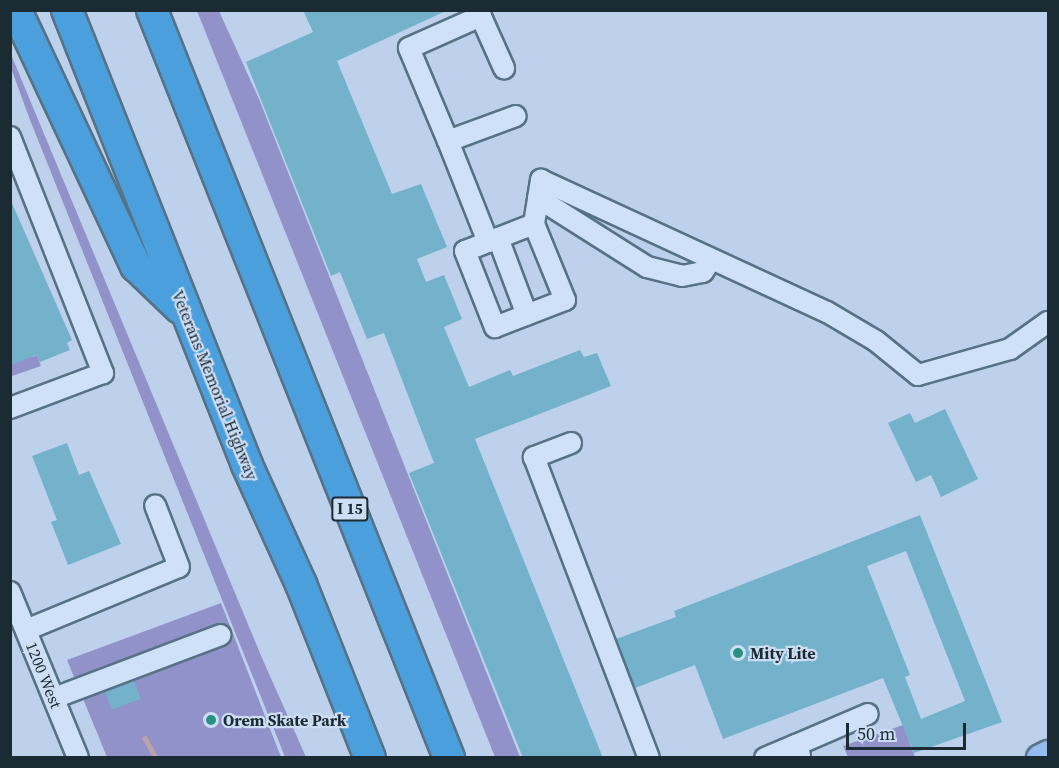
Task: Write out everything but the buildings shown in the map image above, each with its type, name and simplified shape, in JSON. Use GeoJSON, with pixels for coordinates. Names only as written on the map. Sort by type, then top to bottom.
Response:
{"type":"FeatureCollection","features":[{"type":"Feature","properties":{"kind":"highway"},"geometry":{"type":"LineString","coordinates":[[16,10],[136,266],[186,315]]}},
{"type":"Feature","properties":{"kind":"highway","name":"Veterans Memorial Highway"},"geometry":{"type":"LineString","coordinates":[[67,10],[186,315],[370,758]]}},
{"type":"Feature","properties":{"kind":"highway","name":"I 15"},"geometry":{"type":"LineString","coordinates":[[152,10],[449,758]]}},
{"type":"Feature","properties":{"kind":"main road"},"geometry":{"type":"LineString","coordinates":[[1040,758],[1048,754]]}},
{"type":"Feature","properties":{"kind":"street"},"geometry":{"type":"LineString","coordinates":[[504,68],[480,13],[410,48],[448,141],[527,315]]}},
{"type":"Feature","properties":{"kind":"street"},"geometry":{"type":"LineString","coordinates":[[448,141],[516,116]]}},
{"type":"Feature","properties":{"kind":"street"},"geometry":{"type":"LineString","coordinates":[[10,136],[103,373],[10,408]]}},
{"type":"Feature","properties":{"kind":"street"},"geometry":{"type":"LineString","coordinates":[[534,224],[465,251],[495,327],[565,300],[534,224],[541,180],[827,312],[918,375],[1010,349],[1048,322]]}},
{"type":"Feature","properties":{"kind":"street"},"geometry":{"type":"LineString","coordinates":[[538,198],[647,267],[682,276],[704,272],[711,258]]}},
{"type":"Feature","properties":{"kind":"street"},"geometry":{"type":"LineString","coordinates":[[571,443],[534,457],[649,758]]}},
{"type":"Feature","properties":{"kind":"street"},"geometry":{"type":"LineString","coordinates":[[26,630],[179,567],[155,505]]}},
{"type":"Feature","properties":{"kind":"street","name":"1200 West"},"geometry":{"type":"LineString","coordinates":[[10,592],[78,758]]}},
{"type":"Feature","properties":{"kind":"street"},"geometry":{"type":"LineString","coordinates":[[54,698],[221,635]]}},
{"type":"Feature","properties":{"kind":"street"},"geometry":{"type":"LineString","coordinates":[[765,758],[798,751],[868,714]]}},
{"type":"Feature","properties":{"kind":"shaded area"},"geometry":{"type":"Polygon","coordinates":[[[197,11],[219,11],[259,99],[520,757],[495,757],[197,11]]]}},
{"type":"Feature","properties":{"kind":"shaded area"},"geometry":{"type":"Polygon","coordinates":[[[10,52],[262,658],[306,757],[285,757],[30,120],[11,68],[10,52]]]}},
{"type":"Feature","properties":{"kind":"shaded area"},"geometry":{"type":"Polygon","coordinates":[[[10,300],[33,357],[37,355],[41,366],[12,376],[10,300]]]}},
{"type":"Feature","properties":{"kind":"shaded area"},"geometry":{"type":"Polygon","coordinates":[[[221,603],[281,757],[107,757],[67,660],[221,603]]]}},
{"type":"Feature","properties":{"kind":"shaded area"},"geometry":{"type":"Polygon","coordinates":[[[903,725],[915,757],[848,757],[843,746],[903,725]]]}},
{"type":"Feature","properties":{"kind":"waterway"},"geometry":{"type":"LineString","coordinates":[[145,738],[156,758]]}},
{"type":"Feature","properties":{"kind":"place","name":"Mity Lite"},"geometry":{"type":"Point","coordinates":[738,653]}},
{"type":"Feature","properties":{"kind":"place","name":"Orem Skate Park"},"geometry":{"type":"Point","coordinates":[211,720]}}]}
